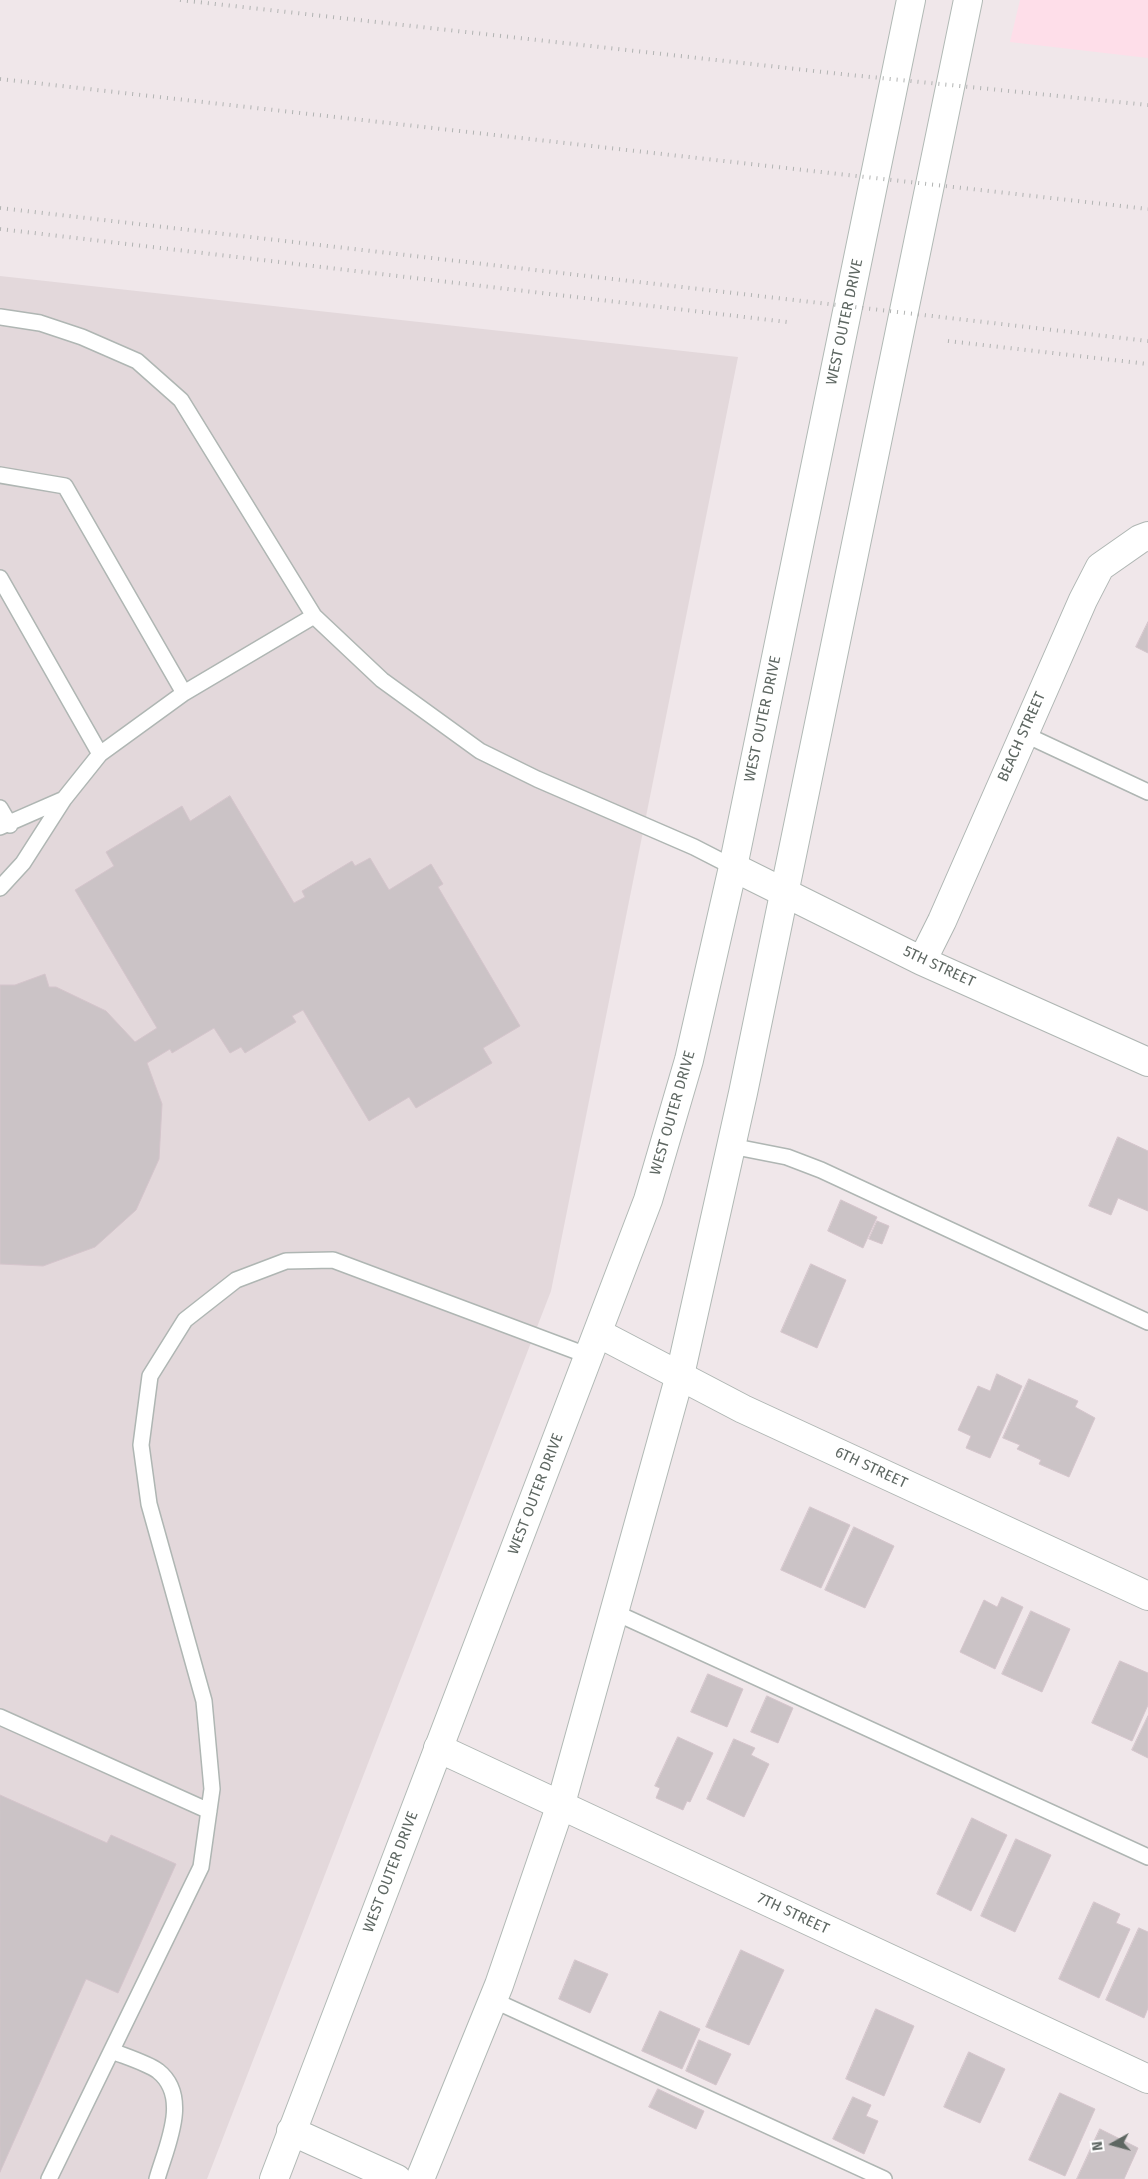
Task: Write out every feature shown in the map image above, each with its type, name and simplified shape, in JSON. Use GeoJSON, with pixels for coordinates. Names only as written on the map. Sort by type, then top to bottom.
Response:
{"type":"FeatureCollection","features":[{"type":"Feature","properties":{"kind":"main road","name":"WEST OUTER DRIVE"},"geometry":{"type":"LineString","coordinates":[[274,2179],[648,1200],[689,1060],[733,867],[910,0]]}},
{"type":"Feature","properties":{"kind":"main road"},"geometry":{"type":"LineString","coordinates":[[420,2179],[493,2000],[560,1806],[680,1375],[731,1146],[968,0]]}},
{"type":"Feature","properties":{"kind":"main road","name":"BEACH STREET"},"geometry":{"type":"LineString","coordinates":[[922,961],[942,921],[1083,600],[1100,567],[1140,539],[1148,536]]}},
{"type":"Feature","properties":{"kind":"main road","name":"5TH STREET"},"geometry":{"type":"LineString","coordinates":[[733,867],[922,961],[1148,1062]]}},
{"type":"Feature","properties":{"kind":"main road","name":"6TH STREET"},"geometry":{"type":"LineString","coordinates":[[593,1345],[680,1375],[752,1414],[1148,1596]]}},
{"type":"Feature","properties":{"kind":"main road","name":"7TH STREET"},"geometry":{"type":"LineString","coordinates":[[438,1748],[1148,2078]]}},
{"type":"Feature","properties":{"kind":"main road"},"geometry":{"type":"LineString","coordinates":[[291,2131],[397,2179]]}},
{"type":"Feature","properties":{"kind":"lane"},"geometry":{"type":"LineString","coordinates":[[0,317],[40,323],[82,337],[137,361],[181,400],[314,616],[382,680],[480,751],[537,779],[694,847],[733,867]]}},
{"type":"Feature","properties":{"kind":"lane"},"geometry":{"type":"LineString","coordinates":[[0,475],[65,486],[184,693]]}},
{"type":"Feature","properties":{"kind":"lane"},"geometry":{"type":"LineString","coordinates":[[0,578],[100,754]]}},
{"type":"Feature","properties":{"kind":"lane"},"geometry":{"type":"LineString","coordinates":[[0,888],[24,863],[64,799],[100,754],[184,693],[314,616]]}},
{"type":"Feature","properties":{"kind":"lane"},"geometry":{"type":"LineString","coordinates":[[1024,734],[1148,792]]}},
{"type":"Feature","properties":{"kind":"lane"},"geometry":{"type":"LineString","coordinates":[[0,808],[5,826],[64,799]]}},
{"type":"Feature","properties":{"kind":"lane"},"geometry":{"type":"LineString","coordinates":[[731,1146],[786,1157],[821,1170],[1148,1322]]}},
{"type":"Feature","properties":{"kind":"lane"},"geometry":{"type":"LineString","coordinates":[[49,2179],[201,1867],[212,1789],[204,1701],[149,1504],[141,1446],[150,1376],[185,1320],[236,1280],[286,1261],[333,1260],[593,1345]]}},
{"type":"Feature","properties":{"kind":"lane"},"geometry":{"type":"LineString","coordinates":[[614,1612],[1148,1857]]}},
{"type":"Feature","properties":{"kind":"lane"},"geometry":{"type":"LineString","coordinates":[[0,1717],[209,1811]]}},
{"type":"Feature","properties":{"kind":"lane"},"geometry":{"type":"LineString","coordinates":[[493,2000],[884,2179]]}},
{"type":"Feature","properties":{"kind":"lane"},"geometry":{"type":"LineString","coordinates":[[112,2051],[158,2071],[172,2089],[175,2117],[157,2179]]}},
{"type":"Feature","properties":{"kind":"shaded area"},"geometry":{"type":"Polygon","coordinates":[[[1020,0],[1148,0],[1148,58],[1010,42],[1020,0]]]}},
{"type":"Feature","properties":{"kind":"shaded area"},"geometry":{"type":"Polygon","coordinates":[[[0,276],[738,357],[551,1291],[207,2179],[0,2179],[0,276]]]}},
{"type":"Feature","properties":{"kind":"building"},"geometry":{"type":"Polygon","coordinates":[[[1148,622],[1148,653],[1136,647],[1148,622]]]}},
{"type":"Feature","properties":{"kind":"building"},"geometry":{"type":"Polygon","coordinates":[[[230,796],[294,903],[305,897],[302,891],[352,861],[355,866],[370,858],[389,890],[431,864],[443,884],[438,887],[520,1026],[483,1048],[492,1063],[416,1108],[409,1097],[369,1121],[303,1010],[292,1016],[296,1022],[245,1053],[241,1047],[230,1053],[214,1028],[172,1053],[170,1049],[147,1063],[162,1104],[159,1159],[136,1210],[95,1247],[43,1266],[0,1264],[0,985],[15,985],[45,974],[49,987],[56,987],[106,1011],[135,1042],[157,1028],[75,890],[114,866],[106,852],[182,806],[190,821],[230,796]]]}},
{"type":"Feature","properties":{"kind":"building"},"geometry":{"type":"Polygon","coordinates":[[[1118,1137],[1148,1151],[1148,1211],[1118,1198],[1111,1215],[1089,1206],[1118,1137]]]}},
{"type":"Feature","properties":{"kind":"building"},"geometry":{"type":"Polygon","coordinates":[[[841,1200],[877,1217],[863,1248],[828,1231],[841,1200]]]}},
{"type":"Feature","properties":{"kind":"building"},"geometry":{"type":"Polygon","coordinates":[[[877,1221],[889,1226],[882,1244],[869,1239],[877,1221]]]}},
{"type":"Feature","properties":{"kind":"building"},"geometry":{"type":"Polygon","coordinates":[[[811,1264],[846,1280],[817,1348],[781,1332],[811,1264]]]}},
{"type":"Feature","properties":{"kind":"building"},"geometry":{"type":"Polygon","coordinates":[[[997,1374],[1022,1386],[990,1458],[966,1448],[971,1436],[958,1430],[978,1386],[990,1391],[997,1374]]]}},
{"type":"Feature","properties":{"kind":"building"},"geometry":{"type":"Polygon","coordinates":[[[1029,1379],[1078,1401],[1075,1407],[1095,1418],[1069,1477],[1039,1464],[1041,1460],[1017,1449],[1020,1445],[1003,1438],[1029,1379]]]}},
{"type":"Feature","properties":{"kind":"building"},"geometry":{"type":"Polygon","coordinates":[[[810,1507],[850,1525],[821,1588],[781,1570],[810,1507]]]}},
{"type":"Feature","properties":{"kind":"building"},"geometry":{"type":"Polygon","coordinates":[[[854,1527],[894,1546],[865,1608],[825,1590],[854,1527]]]}},
{"type":"Feature","properties":{"kind":"building"},"geometry":{"type":"Polygon","coordinates":[[[1002,1597],[1023,1607],[995,1669],[960,1652],[984,1600],[997,1607],[1002,1597]]]}},
{"type":"Feature","properties":{"kind":"building"},"geometry":{"type":"Polygon","coordinates":[[[1031,1611],[1070,1629],[1042,1692],[1002,1674],[1031,1611]]]}},
{"type":"Feature","properties":{"kind":"building"},"geometry":{"type":"Polygon","coordinates":[[[1120,1661],[1148,1673],[1148,1705],[1132,1741],[1092,1723],[1120,1661]]]}},
{"type":"Feature","properties":{"kind":"building"},"geometry":{"type":"Polygon","coordinates":[[[708,1674],[743,1689],[727,1727],[691,1712],[708,1674]]]}},
{"type":"Feature","properties":{"kind":"building"},"geometry":{"type":"Polygon","coordinates":[[[767,1696],[793,1708],[778,1743],[751,1732],[767,1696]]]}},
{"type":"Feature","properties":{"kind":"building"},"geometry":{"type":"Polygon","coordinates":[[[1148,1716],[1148,1758],[1132,1750],[1148,1716]]]}},
{"type":"Feature","properties":{"kind":"building"},"geometry":{"type":"Polygon","coordinates":[[[678,1737],[713,1753],[690,1802],[687,1801],[683,1810],[656,1798],[660,1788],[655,1786],[678,1737]]]}},
{"type":"Feature","properties":{"kind":"building"},"geometry":{"type":"Polygon","coordinates":[[[734,1739],[755,1748],[751,1755],[769,1764],[744,1817],[707,1799],[734,1739]]]}},
{"type":"Feature","properties":{"kind":"building"},"geometry":{"type":"Polygon","coordinates":[[[0,1795],[107,1843],[111,1835],[176,1864],[118,1993],[86,1979],[0,2172],[0,1795]]]}},
{"type":"Feature","properties":{"kind":"building"},"geometry":{"type":"Polygon","coordinates":[[[972,1818],[1007,1835],[971,1911],[937,1894],[972,1818]]]}},
{"type":"Feature","properties":{"kind":"building"},"geometry":{"type":"Polygon","coordinates":[[[1016,1839],[1051,1855],[1015,1932],[981,1916],[1016,1839]]]}},
{"type":"Feature","properties":{"kind":"building"},"geometry":{"type":"Polygon","coordinates":[[[1094,1902],[1120,1914],[1116,1923],[1130,1929],[1099,1998],[1059,1979],[1094,1902]]]}},
{"type":"Feature","properties":{"kind":"building"},"geometry":{"type":"Polygon","coordinates":[[[1139,1928],[1148,1932],[1148,2008],[1144,2018],[1106,2000],[1139,1928]]]}},
{"type":"Feature","properties":{"kind":"building"},"geometry":{"type":"Polygon","coordinates":[[[741,1950],[784,1970],[749,2045],[706,2027],[741,1950]]]}},
{"type":"Feature","properties":{"kind":"building"},"geometry":{"type":"Polygon","coordinates":[[[575,1960],[608,1974],[590,2013],[559,1999],[575,1960]]]}},
{"type":"Feature","properties":{"kind":"building"},"geometry":{"type":"Polygon","coordinates":[[[876,2009],[914,2026],[884,2096],[846,2079],[876,2009]]]}},
{"type":"Feature","properties":{"kind":"building"},"geometry":{"type":"Polygon","coordinates":[[[660,2011],[700,2029],[682,2069],[642,2051],[660,2011]]]}},
{"type":"Feature","properties":{"kind":"building"},"geometry":{"type":"Polygon","coordinates":[[[699,2040],[731,2054],[716,2085],[686,2071],[699,2040]]]}},
{"type":"Feature","properties":{"kind":"building"},"geometry":{"type":"Polygon","coordinates":[[[969,2052],[1005,2069],[980,2123],[944,2107],[969,2052]]]}},
{"type":"Feature","properties":{"kind":"building"},"geometry":{"type":"Polygon","coordinates":[[[658,2089],[704,2111],[696,2129],[649,2107],[658,2089]]]}},
{"type":"Feature","properties":{"kind":"building"},"geometry":{"type":"Polygon","coordinates":[[[1060,2093],[1095,2109],[1065,2176],[1029,2160],[1060,2093]]]}},
{"type":"Feature","properties":{"kind":"building"},"geometry":{"type":"Polygon","coordinates":[[[853,2097],[871,2105],[866,2116],[878,2121],[864,2154],[833,2139],[853,2097]]]}},
{"type":"Feature","properties":{"kind":"building"},"geometry":{"type":"Polygon","coordinates":[[[1100,2129],[1138,2148],[1124,2179],[1077,2179],[1100,2129]]]}},
{"type":"Feature","properties":{"kind":"railway"},"geometry":{"type":"LineString","coordinates":[[180,0],[841,74],[1148,105]]}},
{"type":"Feature","properties":{"kind":"railway"},"geometry":{"type":"LineString","coordinates":[[0,79],[1148,209]]}},
{"type":"Feature","properties":{"kind":"railway"},"geometry":{"type":"LineString","coordinates":[[0,208],[1148,341]]}},
{"type":"Feature","properties":{"kind":"railway"},"geometry":{"type":"LineString","coordinates":[[0,229],[787,322]]}},
{"type":"Feature","properties":{"kind":"railway"},"geometry":{"type":"LineString","coordinates":[[948,341],[1148,364]]}}]}
